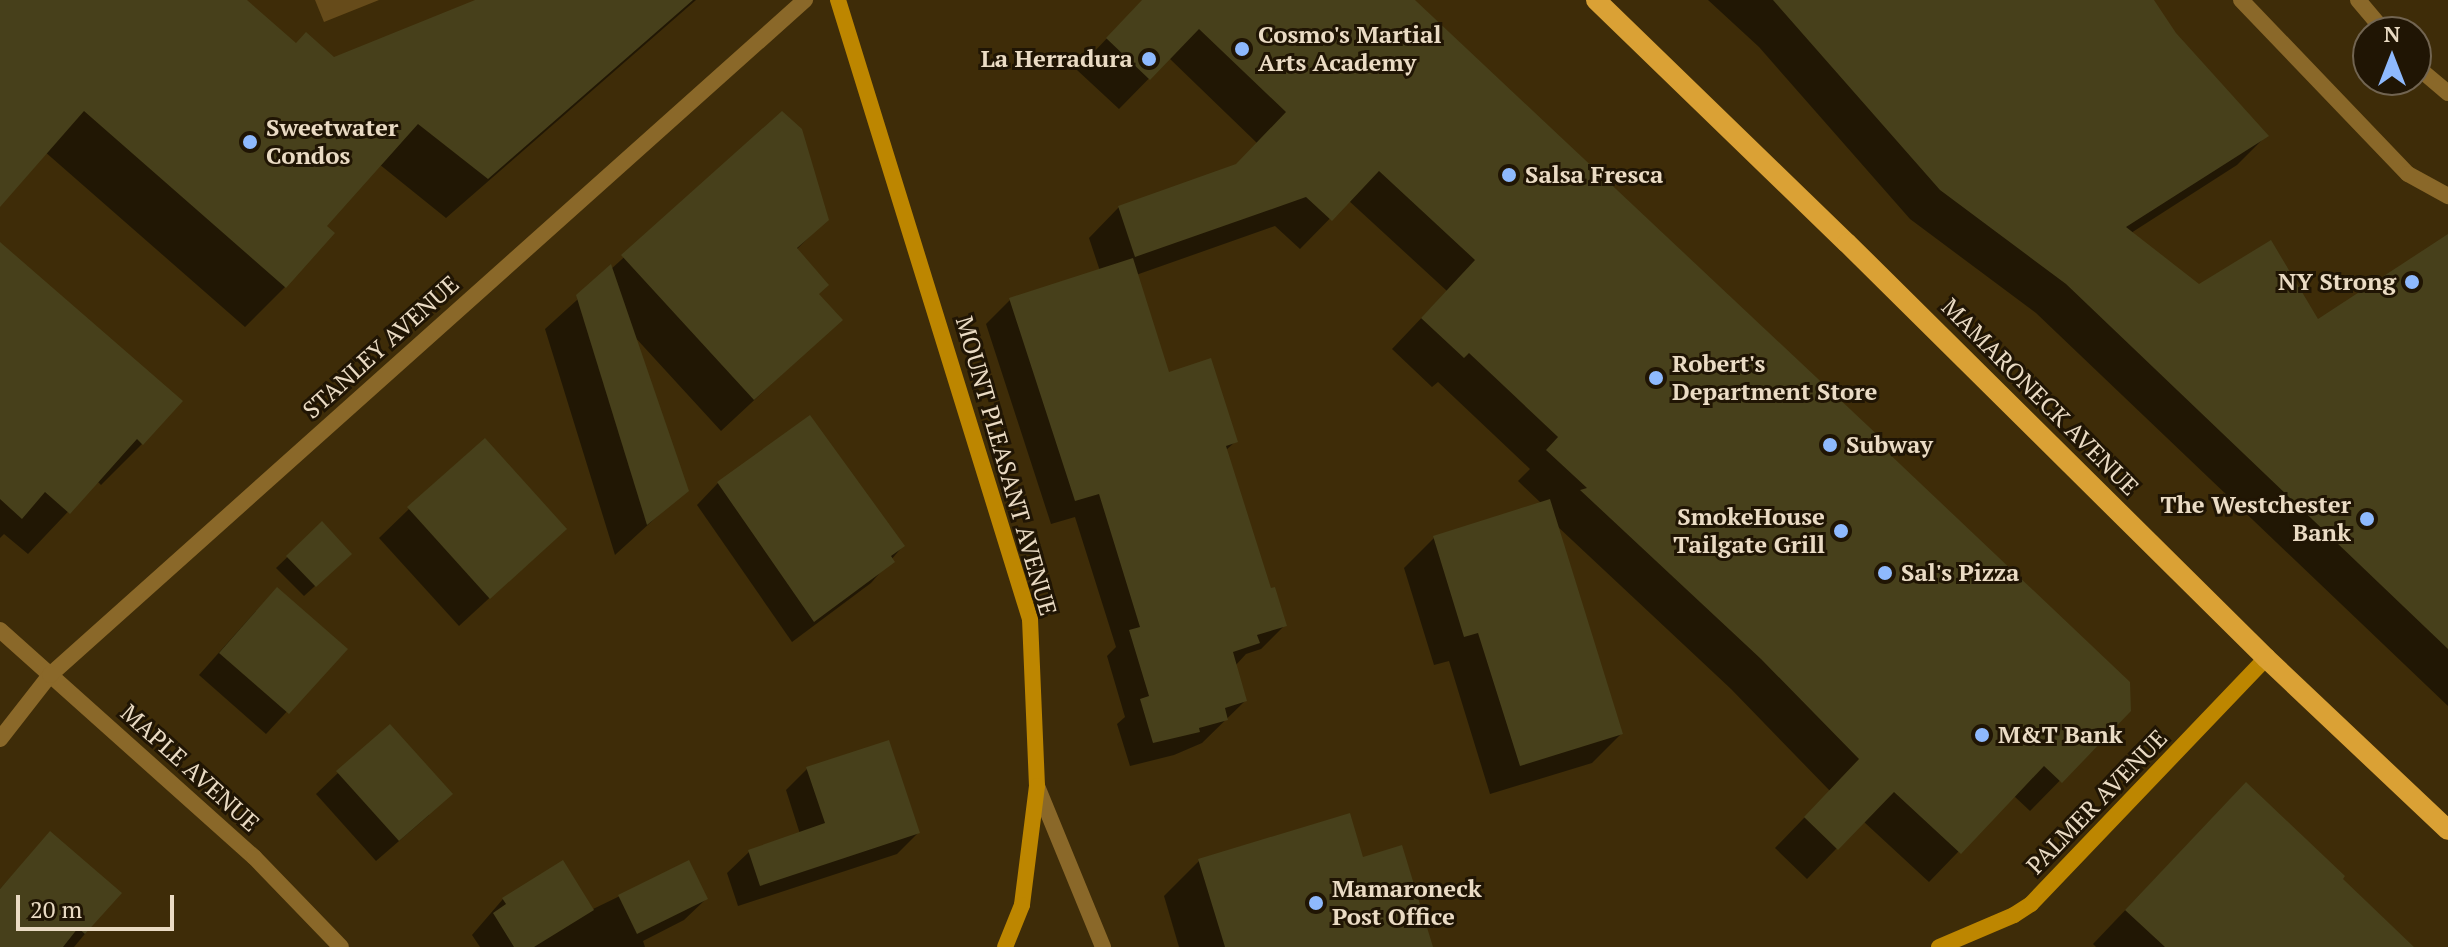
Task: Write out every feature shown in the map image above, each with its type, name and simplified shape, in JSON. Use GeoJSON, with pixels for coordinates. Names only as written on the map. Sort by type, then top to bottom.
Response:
{"type":"FeatureCollection","features":[{"type":"Feature","properties":{"kind":"main road","name":"MAMARONECK AVENUE"},"geometry":{"type":"LineString","coordinates":[[1596,0],[1859,254],[2266,658],[2448,830]]}},
{"type":"Feature","properties":{"kind":"street","name":"STANLEY AVENUE"},"geometry":{"type":"LineString","coordinates":[[0,739],[50,675],[805,0]]}},
{"type":"Feature","properties":{"kind":"street","name":"MOUNT PLEASANT AVENUE"},"geometry":{"type":"LineString","coordinates":[[838,0],[1030,619],[1037,786],[1103,947]]}},
{"type":"Feature","properties":{"kind":"street"},"geometry":{"type":"LineString","coordinates":[[2241,0],[2408,174],[2448,196]]}},
{"type":"Feature","properties":{"kind":"street"},"geometry":{"type":"LineString","coordinates":[[2358,0],[2372,16]]}},
{"type":"Feature","properties":{"kind":"street"},"geometry":{"type":"LineString","coordinates":[[2432,80],[2448,93]]}},
{"type":"Feature","properties":{"kind":"street","name":"MAPLE AVENUE"},"geometry":{"type":"LineString","coordinates":[[0,630],[254,857],[341,947]]}},
{"type":"Feature","properties":{"kind":"street","name":"PALMER AVENUE"},"geometry":{"type":"LineString","coordinates":[[1939,947],[2014,915],[2031,904],[2197,735],[2266,658]]}},
{"type":"Feature","properties":{"kind":"street"},"geometry":{"type":"LineString","coordinates":[[1005,947],[1022,905],[1037,786]]}},
{"type":"Feature","properties":{"kind":"shaded area"},"geometry":{"type":"Polygon","coordinates":[[[315,0],[379,0],[324,22],[315,0]]]}},
{"type":"Feature","properties":{"kind":"building","name":"Sweetwater Condos"},"geometry":{"type":"Polygon","coordinates":[[[0,0],[247,0],[296,43],[306,32],[334,57],[475,0],[693,0],[488,179],[418,124],[327,226],[335,233],[286,288],[84,111],[0,207],[0,0]]]}},
{"type":"Feature","properties":{"kind":"building"},"geometry":{"type":"Polygon","coordinates":[[[1142,0],[1415,0],[1885,442],[1881,446],[2130,682],[2131,711],[2062,783],[2044,766],[1961,854],[1894,792],[1838,850],[1804,817],[1859,759],[1761,659],[1580,490],[1587,488],[1546,450],[1558,437],[1469,353],[1464,358],[1421,318],[1475,260],[1379,171],[1332,221],[1306,197],[1135,257],[1118,206],[1236,164],[1286,112],[1199,29],[1150,80],[1106,38],[1142,0]]]}},
{"type":"Feature","properties":{"kind":"building"},"geometry":{"type":"Polygon","coordinates":[[[1773,0],[2154,0],[2176,33],[2269,136],[2126,227],[2199,284],[2271,240],[2318,319],[2448,234],[2448,649],[2066,284],[1940,190],[1773,0]]]}},
{"type":"Feature","properties":{"kind":"building"},"geometry":{"type":"Polygon","coordinates":[[[782,111],[802,129],[829,220],[797,248],[829,285],[819,294],[843,320],[754,400],[621,255],[782,111]]]}},
{"type":"Feature","properties":{"kind":"building"},"geometry":{"type":"Polygon","coordinates":[[[0,242],[183,401],[143,445],[137,439],[70,514],[45,492],[22,519],[0,499],[0,242]]]}},
{"type":"Feature","properties":{"kind":"building"},"geometry":{"type":"Polygon","coordinates":[[[1133,258],[1169,372],[1211,358],[1238,442],[1226,446],[1271,588],[1275,587],[1287,626],[1257,635],[1260,643],[1233,652],[1247,701],[1225,708],[1228,720],[1199,728],[1200,732],[1153,743],[1140,699],[1149,696],[1129,630],[1140,627],[1099,494],[1075,501],[1009,298],[1133,258]]]}},
{"type":"Feature","properties":{"kind":"building"},"geometry":{"type":"Polygon","coordinates":[[[611,264],[689,491],[647,525],[576,295],[611,264]]]}},
{"type":"Feature","properties":{"kind":"building"},"geometry":{"type":"Polygon","coordinates":[[[810,415],[905,546],[891,556],[895,562],[814,622],[717,482],[810,415]]]}},
{"type":"Feature","properties":{"kind":"building"},"geometry":{"type":"Polygon","coordinates":[[[485,438],[567,529],[490,599],[407,507],[485,438]]]}},
{"type":"Feature","properties":{"kind":"building"},"geometry":{"type":"Polygon","coordinates":[[[1550,499],[1623,734],[1520,766],[1478,633],[1464,637],[1433,536],[1550,499]]]}},
{"type":"Feature","properties":{"kind":"building"},"geometry":{"type":"Polygon","coordinates":[[[322,521],[352,554],[316,587],[286,556],[322,521]]]}},
{"type":"Feature","properties":{"kind":"building"},"geometry":{"type":"Polygon","coordinates":[[[277,587],[348,649],[289,714],[219,653],[277,587]]]}},
{"type":"Feature","properties":{"kind":"building"},"geometry":{"type":"Polygon","coordinates":[[[390,724],[453,794],[399,841],[336,771],[390,724]]]}},
{"type":"Feature","properties":{"kind":"building"},"geometry":{"type":"Polygon","coordinates":[[[889,740],[920,833],[760,886],[748,850],[825,823],[806,767],[889,740]]]}},
{"type":"Feature","properties":{"kind":"building"},"geometry":{"type":"Polygon","coordinates":[[[2246,782],[2414,947],[2165,947],[2125,910],[2246,782]]]}},
{"type":"Feature","properties":{"kind":"building","name":"Mamaroneck Post Office"},"geometry":{"type":"Polygon","coordinates":[[[1350,813],[1363,857],[1402,845],[1433,947],[1225,947],[1198,859],[1350,813]]]}},
{"type":"Feature","properties":{"kind":"building"},"geometry":{"type":"Polygon","coordinates":[[[50,831],[122,893],[85,934],[78,928],[63,947],[0,947],[0,889],[50,831]]]}},
{"type":"Feature","properties":{"kind":"building"},"geometry":{"type":"Polygon","coordinates":[[[563,860],[594,910],[534,947],[514,947],[493,913],[506,904],[502,898],[563,860]]]}},
{"type":"Feature","properties":{"kind":"building"},"geometry":{"type":"Polygon","coordinates":[[[689,860],[708,899],[637,934],[618,895],[689,860]]]}},
{"type":"Feature","properties":{"kind":"place","name":"Cosmo's Martial Arts Academy"},"geometry":{"type":"Point","coordinates":[1242,49]}},
{"type":"Feature","properties":{"kind":"place","name":"La Herradura"},"geometry":{"type":"Point","coordinates":[1149,59]}},
{"type":"Feature","properties":{"kind":"place","name":"Sweetwater Condos"},"geometry":{"type":"Point","coordinates":[250,142]}},
{"type":"Feature","properties":{"kind":"place","name":"Salsa Fresca"},"geometry":{"type":"Point","coordinates":[1509,175]}},
{"type":"Feature","properties":{"kind":"place","name":"NY Strong"},"geometry":{"type":"Point","coordinates":[2412,282]}},
{"type":"Feature","properties":{"kind":"place","name":"Robert's Department Store"},"geometry":{"type":"Point","coordinates":[1656,378]}},
{"type":"Feature","properties":{"kind":"place","name":"Subway"},"geometry":{"type":"Point","coordinates":[1830,445]}},
{"type":"Feature","properties":{"kind":"place","name":"The Westchester Bank"},"geometry":{"type":"Point","coordinates":[2367,519]}},
{"type":"Feature","properties":{"kind":"place","name":"SmokeHouse Tailgate Grill"},"geometry":{"type":"Point","coordinates":[1841,531]}},
{"type":"Feature","properties":{"kind":"place","name":"Sal's Pizza"},"geometry":{"type":"Point","coordinates":[1885,573]}},
{"type":"Feature","properties":{"kind":"place","name":"M&T Bank"},"geometry":{"type":"Point","coordinates":[1982,735]}},
{"type":"Feature","properties":{"kind":"place","name":"Mamaroneck Post Office"},"geometry":{"type":"Point","coordinates":[1316,903]}}]}
